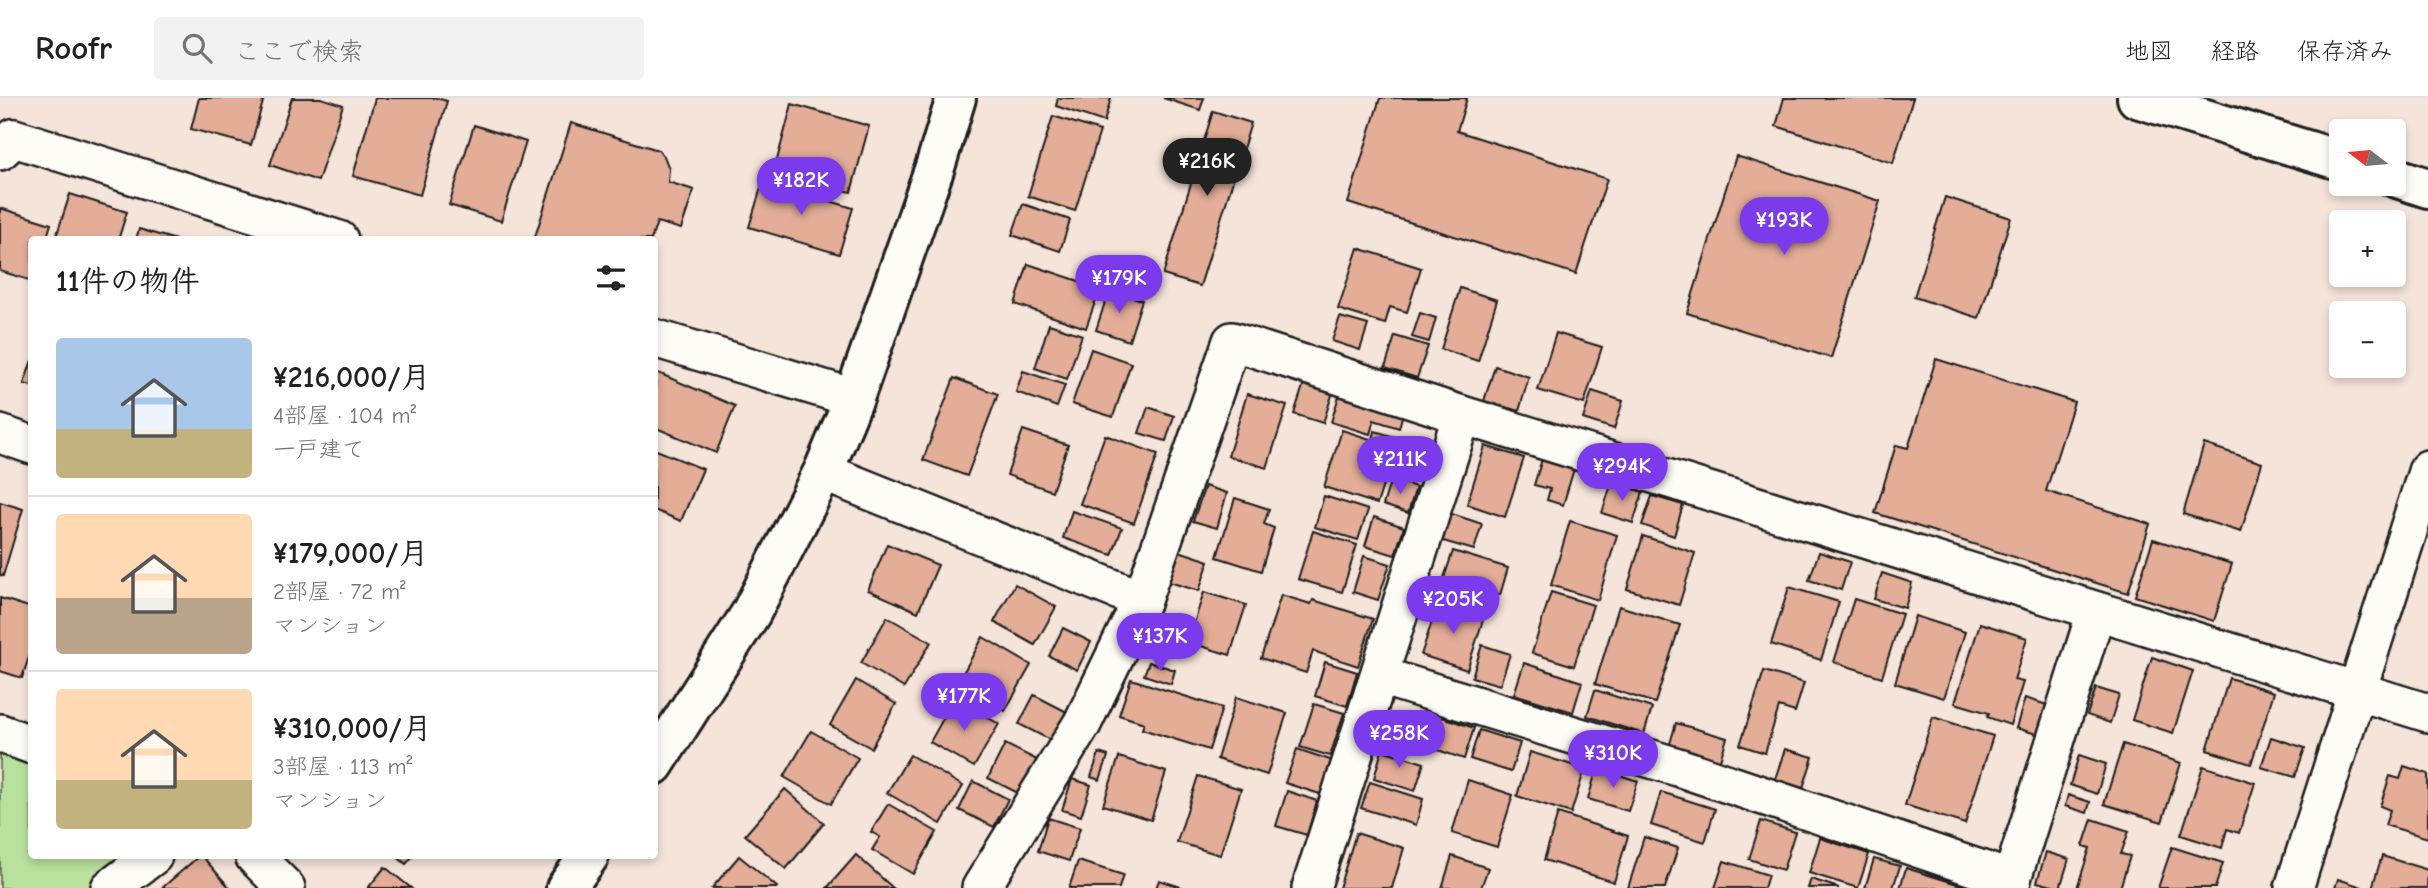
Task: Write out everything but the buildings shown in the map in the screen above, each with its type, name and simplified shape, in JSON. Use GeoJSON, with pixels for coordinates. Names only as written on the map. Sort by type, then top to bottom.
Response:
{"type":"FeatureCollection","features":[{"type":"Feature","properties":{"kind":"street"},"geometry":{"type":"LineString","coordinates":[[658,759],[751,613],[823,472],[855,398],[936,164],[956,98]]}},
{"type":"Feature","properties":{"kind":"street"},"geometry":{"type":"LineString","coordinates":[[2137,98],[2329,157]]}},
{"type":"Feature","properties":{"kind":"street"},"geometry":{"type":"LineString","coordinates":[[0,151],[14,138],[326,236]]}},
{"type":"Feature","properties":{"kind":"street"},"geometry":{"type":"LineString","coordinates":[[2406,181],[2428,188]]}},
{"type":"Feature","properties":{"kind":"street"},"geometry":{"type":"LineString","coordinates":[[658,339],[855,398]]}},
{"type":"Feature","properties":{"kind":"street"},"geometry":{"type":"LineString","coordinates":[[981,888],[1082,724],[1142,600],[1232,341],[1462,415],[2428,713]]}},
{"type":"Feature","properties":{"kind":"street"},"geometry":{"type":"LineString","coordinates":[[1311,888],[1462,415]]}},
{"type":"Feature","properties":{"kind":"street"},"geometry":{"type":"LineString","coordinates":[[0,434],[28,444]]}},
{"type":"Feature","properties":{"kind":"street"},"geometry":{"type":"LineString","coordinates":[[2294,888],[2428,468]]}},
{"type":"Feature","properties":{"kind":"street"},"geometry":{"type":"LineString","coordinates":[[823,472],[1142,600]]}},
{"type":"Feature","properties":{"kind":"street"},"geometry":{"type":"LineString","coordinates":[[1380,676],[1681,768],[2010,884],[2096,612]]}},
{"type":"Feature","properties":{"kind":"street"},"geometry":{"type":"LineString","coordinates":[[0,733],[28,744]]}},
{"type":"Feature","properties":{"kind":"street"},"geometry":{"type":"LineString","coordinates":[[110,888],[149,859]]}},
{"type":"Feature","properties":{"kind":"street"},"geometry":{"type":"LineString","coordinates":[[257,859],[286,888]]}},
{"type":"Feature","properties":{"kind":"street"},"geometry":{"type":"LineString","coordinates":[[566,888],[587,859]]}},
{"type":"Feature","properties":{"kind":"green space"},"geometry":{"type":"Polygon","coordinates":[[[0,747],[28,757],[28,859],[132,859],[90,888],[0,888],[0,747]]]}}]}
